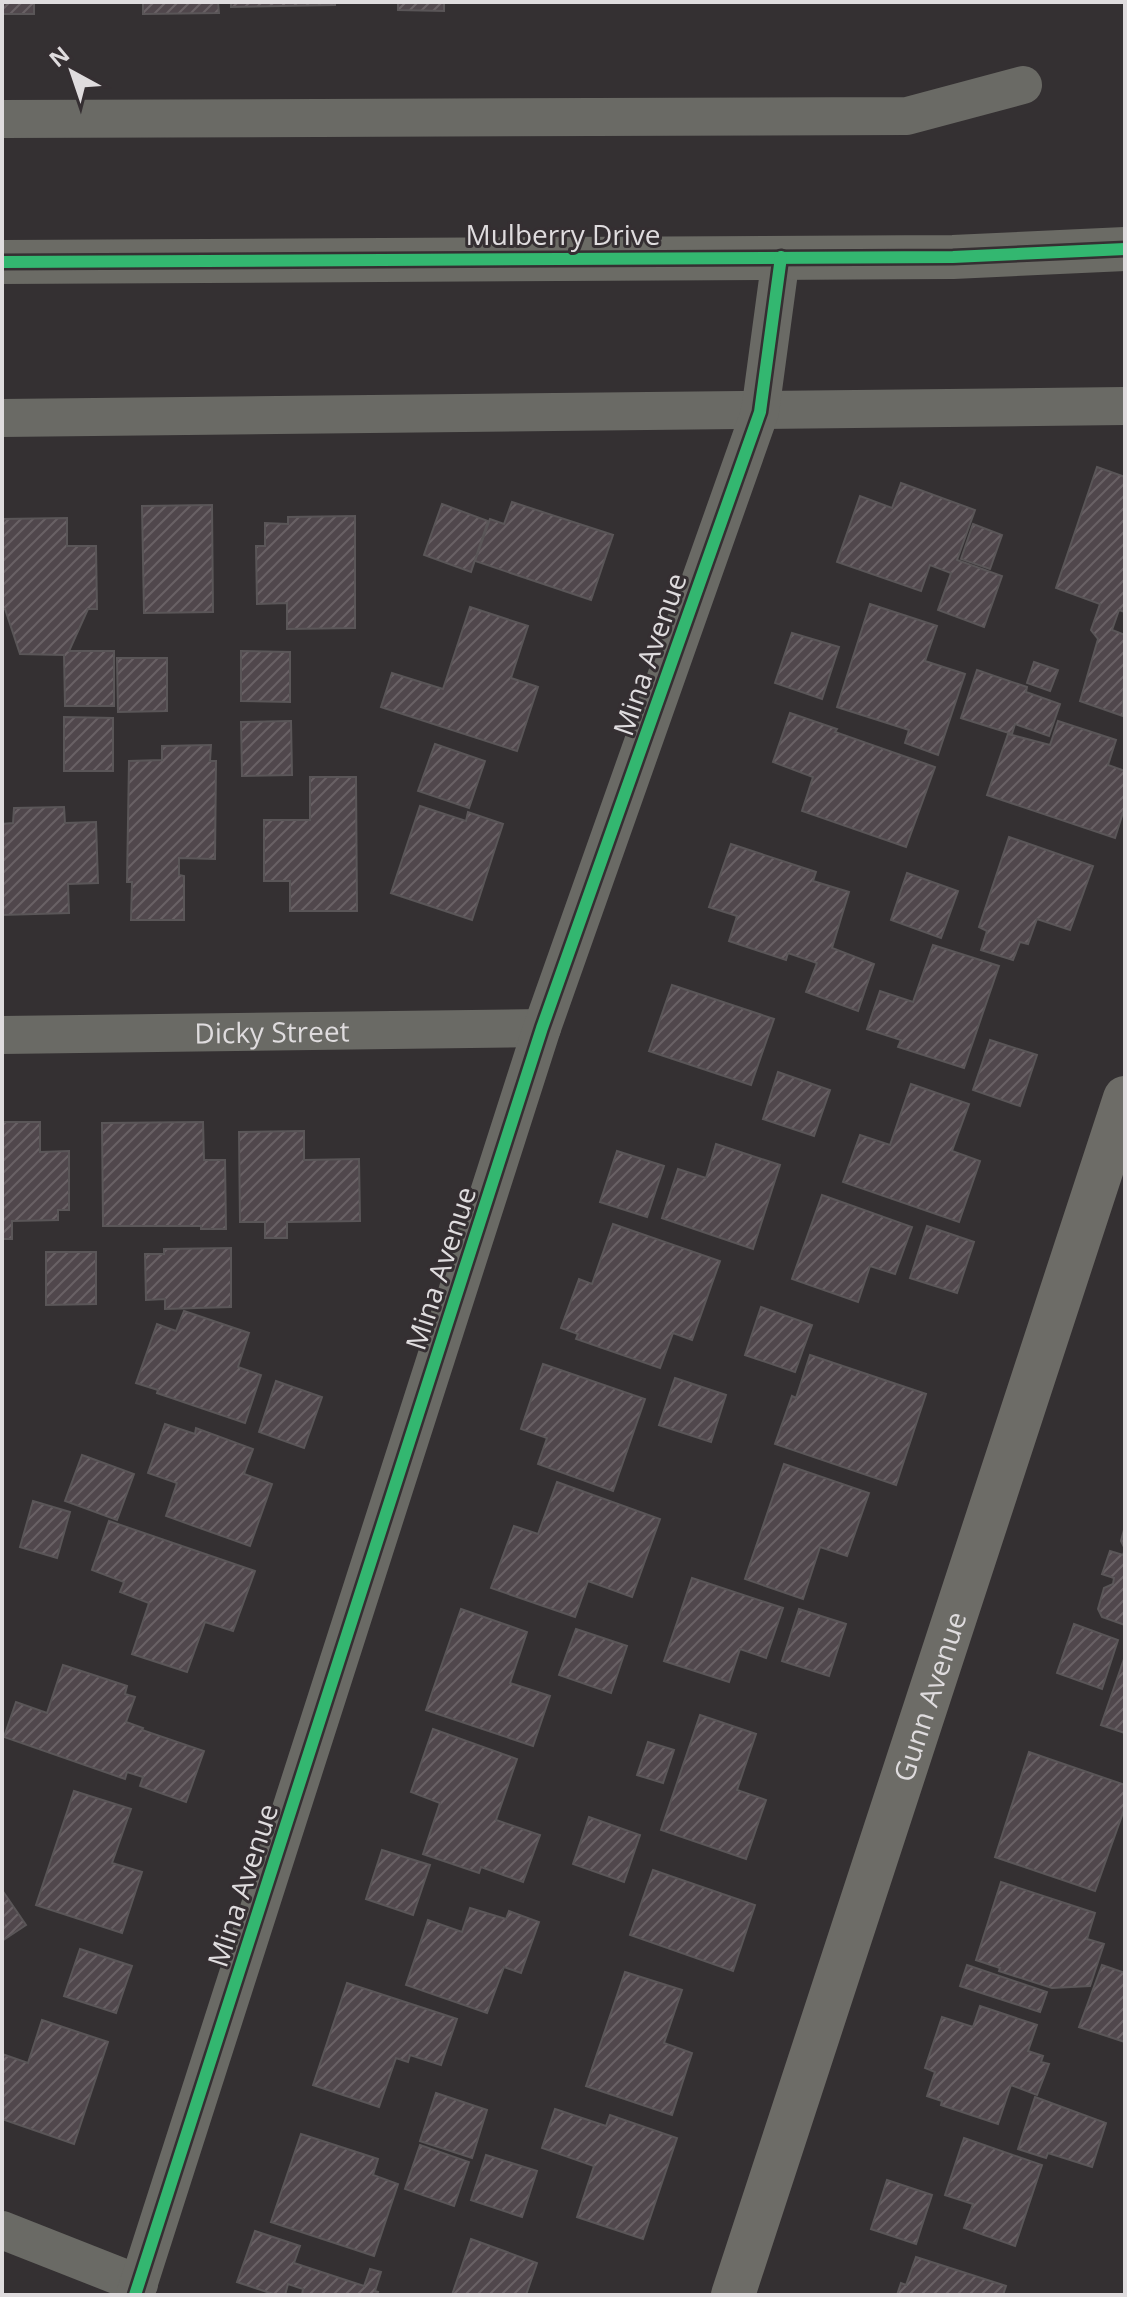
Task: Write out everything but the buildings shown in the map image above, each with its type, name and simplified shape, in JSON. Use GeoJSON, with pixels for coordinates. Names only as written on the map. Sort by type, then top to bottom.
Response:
{"type":"FeatureCollection","features":[{"type":"Feature","properties":{"kind":"main road","name":"Mulberry Drive"},"geometry":{"type":"LineString","coordinates":[[2,262],[953,257],[1125,249]]}},
{"type":"Feature","properties":{"kind":"street"},"geometry":{"type":"LineString","coordinates":[[2,119],[907,116],[1023,85]]}},
{"type":"Feature","properties":{"kind":"street","name":"Mina Avenue"},"geometry":{"type":"LineString","coordinates":[[137,2289],[542,1028],[760,412],[781,257]]}},
{"type":"Feature","properties":{"kind":"street"},"geometry":{"type":"LineString","coordinates":[[2,418],[1125,406]]}},
{"type":"Feature","properties":{"kind":"street","name":"Dicky Street"},"geometry":{"type":"LineString","coordinates":[[2,1035],[542,1028]]}},
{"type":"Feature","properties":{"kind":"street","name":"Gunn Avenue"},"geometry":{"type":"LineString","coordinates":[[733,2295],[1125,1098]]}},
{"type":"Feature","properties":{"kind":"street"},"geometry":{"type":"LineString","coordinates":[[2,2230],[137,2289]]}},
{"type":"Feature","properties":{"kind":"cycle path"},"geometry":{"type":"LineString","coordinates":[[2,262],[953,257],[1125,249]]}},
{"type":"Feature","properties":{"kind":"cycle path"},"geometry":{"type":"LineString","coordinates":[[135,2295],[542,1028],[760,412],[781,257]]}}]}
